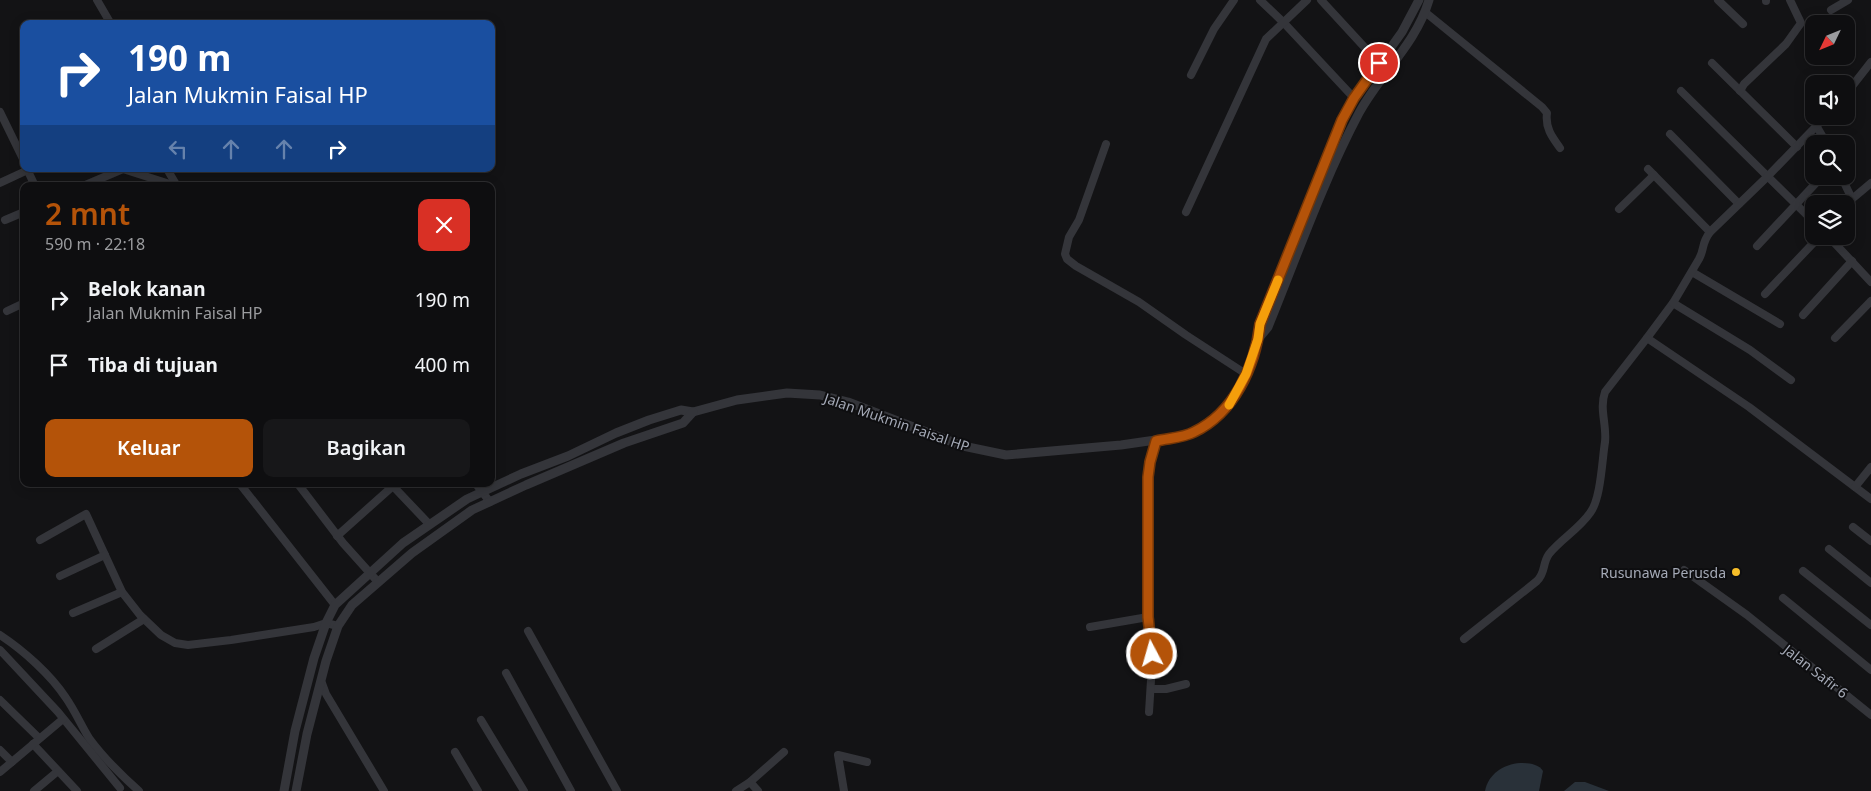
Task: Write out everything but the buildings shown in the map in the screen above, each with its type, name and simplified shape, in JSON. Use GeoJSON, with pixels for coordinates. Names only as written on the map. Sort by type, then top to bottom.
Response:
{"type":"FeatureCollection","features":[{"type":"Feature","properties":{"kind":"street"},"geometry":{"type":"LineString","coordinates":[[97,0],[109,20]]}},
{"type":"Feature","properties":{"kind":"street"},"geometry":{"type":"LineString","coordinates":[[1191,75],[1214,29],[1234,0]]}},
{"type":"Feature","properties":{"kind":"street"},"geometry":{"type":"LineString","coordinates":[[1260,0],[1354,98]]}},
{"type":"Feature","properties":{"kind":"street"},"geometry":{"type":"LineString","coordinates":[[1186,212],[1266,39],[1271,32],[1284,23],[1307,0]]}},
{"type":"Feature","properties":{"kind":"street"},"geometry":{"type":"LineString","coordinates":[[1321,0],[1379,63]]}},
{"type":"Feature","properties":{"kind":"street","name":"Jalan Mukmin Faisal HP"},"geometry":{"type":"LineString","coordinates":[[495,486],[568,456],[616,433],[681,410],[693,412],[737,400],[787,393],[820,395],[848,402],[963,446],[1006,454],[1156,441],[1193,433],[1219,416],[1228,407],[1246,374],[1258,339],[1260,324],[1342,120],[1354,98],[1402,32],[1419,0]]}},
{"type":"Feature","properties":{"kind":"street","name":"Jalan Mukmin Faisal HP"},"geometry":{"type":"LineString","coordinates":[[1258,339],[1268,327],[1339,153],[1359,113],[1410,41],[1426,12],[1429,0]]}},
{"type":"Feature","properties":{"kind":"street"},"geometry":{"type":"LineString","coordinates":[[1740,91],[1744,84],[1786,44],[1801,23],[1790,0]]}},
{"type":"Feature","properties":{"kind":"street"},"geometry":{"type":"LineString","coordinates":[[1831,10],[1848,0]]}},
{"type":"Feature","properties":{"kind":"street"},"geometry":{"type":"LineString","coordinates":[[1723,2],[1743,24]]}},
{"type":"Feature","properties":{"kind":"street"},"geometry":{"type":"LineString","coordinates":[[1426,12],[1547,111],[1546,122],[1549,131],[1560,148]]}},
{"type":"Feature","properties":{"kind":"street"},"geometry":{"type":"LineString","coordinates":[[1855,82],[1871,62]]}},
{"type":"Feature","properties":{"kind":"street"},"geometry":{"type":"LineString","coordinates":[[1712,63],[1797,147]]}},
{"type":"Feature","properties":{"kind":"street"},"geometry":{"type":"LineString","coordinates":[[1681,91],[1805,214]]}},
{"type":"Feature","properties":{"kind":"street"},"geometry":{"type":"LineString","coordinates":[[0,112],[20,153]]}},
{"type":"Feature","properties":{"kind":"street"},"geometry":{"type":"LineString","coordinates":[[1464,639],[1543,576],[1544,562],[1550,554],[1591,512],[1599,488],[1606,436],[1603,399],[1605,392],[1673,303],[1703,252],[1704,241],[1710,232],[1817,127],[1822,135]]}},
{"type":"Feature","properties":{"kind":"street"},"geometry":{"type":"LineString","coordinates":[[1670,134],[1739,204]]}},
{"type":"Feature","properties":{"kind":"street"},"geometry":{"type":"LineString","coordinates":[[1106,144],[1079,220],[1069,237],[1065,254],[1067,259],[1139,302],[1186,336],[1246,374]]}},
{"type":"Feature","properties":{"kind":"street"},"geometry":{"type":"LineString","coordinates":[[0,183],[22,172]]}},
{"type":"Feature","properties":{"kind":"street"},"geometry":{"type":"LineString","coordinates":[[92,182],[116,172]]}},
{"type":"Feature","properties":{"kind":"street"},"geometry":{"type":"LineString","coordinates":[[133,172],[164,182]]}},
{"type":"Feature","properties":{"kind":"street"},"geometry":{"type":"LineString","coordinates":[[1619,209],[1651,172],[1710,232]]}},
{"type":"Feature","properties":{"kind":"street"},"geometry":{"type":"LineString","coordinates":[[1855,196],[1871,183]]}},
{"type":"Feature","properties":{"kind":"street"},"geometry":{"type":"LineString","coordinates":[[1757,246],[1814,185]]}},
{"type":"Feature","properties":{"kind":"street"},"geometry":{"type":"LineString","coordinates":[[5,220],[20,214]]}},
{"type":"Feature","properties":{"kind":"street"},"geometry":{"type":"LineString","coordinates":[[1765,294],[1811,245]]}},
{"type":"Feature","properties":{"kind":"street"},"geometry":{"type":"LineString","coordinates":[[1836,245],[1871,282]]}},
{"type":"Feature","properties":{"kind":"street"},"geometry":{"type":"LineString","coordinates":[[1803,315],[1852,262]]}},
{"type":"Feature","properties":{"kind":"street"},"geometry":{"type":"LineString","coordinates":[[1692,272],[1780,324]]}},
{"type":"Feature","properties":{"kind":"street"},"geometry":{"type":"LineString","coordinates":[[1836,338],[1871,302]]}},
{"type":"Feature","properties":{"kind":"street"},"geometry":{"type":"LineString","coordinates":[[1673,303],[1750,350],[1792,380]]}},
{"type":"Feature","properties":{"kind":"street"},"geometry":{"type":"LineString","coordinates":[[7,311],[20,305]]}},
{"type":"Feature","properties":{"kind":"street"},"geometry":{"type":"LineString","coordinates":[[1647,338],[1749,407],[1871,499]]}},
{"type":"Feature","properties":{"kind":"street","name":"Jalan Mukmin Faisal HP"},"geometry":{"type":"LineString","coordinates":[[296,791],[307,734],[322,684],[326,661],[338,626],[352,605],[412,552],[472,510],[624,443],[683,423],[693,412]]}},
{"type":"Feature","properties":{"kind":"street"},"geometry":{"type":"LineString","coordinates":[[1149,712],[1152,664],[1148,617],[1148,477],[1156,441]]}},
{"type":"Feature","properties":{"kind":"street"},"geometry":{"type":"LineString","coordinates":[[1855,487],[1871,467]]}},
{"type":"Feature","properties":{"kind":"street"},"geometry":{"type":"LineString","coordinates":[[242,487],[335,606]]}},
{"type":"Feature","properties":{"kind":"street"},"geometry":{"type":"LineString","coordinates":[[300,487],[338,536],[378,582]]}},
{"type":"Feature","properties":{"kind":"street"},"geometry":{"type":"LineString","coordinates":[[338,536],[390,487]]}},
{"type":"Feature","properties":{"kind":"street"},"geometry":{"type":"LineString","coordinates":[[394,487],[429,524]]}},
{"type":"Feature","properties":{"kind":"street"},"geometry":{"type":"LineString","coordinates":[[479,487],[490,502]]}},
{"type":"Feature","properties":{"kind":"street","name":"Jalan Mukmin Faisal HP"},"geometry":{"type":"LineString","coordinates":[[284,791],[294,731],[314,658],[326,623],[335,606],[403,543],[467,499],[494,487]]}},
{"type":"Feature","properties":{"kind":"street"},"geometry":{"type":"LineString","coordinates":[[40,540],[86,514],[122,592],[144,619],[161,635],[175,643],[188,645],[296,630],[326,623],[338,626]]}},
{"type":"Feature","properties":{"kind":"street"},"geometry":{"type":"LineString","coordinates":[[1853,527],[1871,541]]}},
{"type":"Feature","properties":{"kind":"street"},"geometry":{"type":"LineString","coordinates":[[1829,550],[1871,583]]}},
{"type":"Feature","properties":{"kind":"street"},"geometry":{"type":"LineString","coordinates":[[60,576],[105,555]]}},
{"type":"Feature","properties":{"kind":"street","name":"Jalan Safir 6"},"geometry":{"type":"LineString","coordinates":[[1684,570],[1747,615],[1871,715]]}},
{"type":"Feature","properties":{"kind":"street"},"geometry":{"type":"LineString","coordinates":[[1803,571],[1871,625]]}},
{"type":"Feature","properties":{"kind":"street"},"geometry":{"type":"LineString","coordinates":[[73,613],[122,592]]}},
{"type":"Feature","properties":{"kind":"street"},"geometry":{"type":"LineString","coordinates":[[1783,598],[1871,670]]}},
{"type":"Feature","properties":{"kind":"street"},"geometry":{"type":"LineString","coordinates":[[1090,627],[1148,617]]}},
{"type":"Feature","properties":{"kind":"street"},"geometry":{"type":"LineString","coordinates":[[96,649],[144,619]]}},
{"type":"Feature","properties":{"kind":"street"},"geometry":{"type":"LineString","coordinates":[[528,631],[617,791]]}},
{"type":"Feature","properties":{"kind":"street"},"geometry":{"type":"LineString","coordinates":[[1,637],[24,653],[66,697],[90,738],[139,791]]}},
{"type":"Feature","properties":{"kind":"street"},"geometry":{"type":"LineString","coordinates":[[0,650],[63,719],[118,789],[129,782]]}},
{"type":"Feature","properties":{"kind":"street"},"geometry":{"type":"LineString","coordinates":[[506,673],[571,791]]}},
{"type":"Feature","properties":{"kind":"street"},"geometry":{"type":"LineString","coordinates":[[322,684],[384,791]]}},
{"type":"Feature","properties":{"kind":"street"},"geometry":{"type":"LineString","coordinates":[[1151,689],[1166,689],[1186,684]]}},
{"type":"Feature","properties":{"kind":"street"},"geometry":{"type":"LineString","coordinates":[[0,700],[36,741],[58,771],[77,791]]}},
{"type":"Feature","properties":{"kind":"street"},"geometry":{"type":"LineString","coordinates":[[0,772],[63,719]]}},
{"type":"Feature","properties":{"kind":"street"},"geometry":{"type":"LineString","coordinates":[[481,720],[524,791]]}},
{"type":"Feature","properties":{"kind":"street"},"geometry":{"type":"LineString","coordinates":[[0,750],[12,762]]}},
{"type":"Feature","properties":{"kind":"street"},"geometry":{"type":"LineString","coordinates":[[455,752],[478,791]]}},
{"type":"Feature","properties":{"kind":"street"},"geometry":{"type":"LineString","coordinates":[[736,791],[750,782],[784,752]]}},
{"type":"Feature","properties":{"kind":"street"},"geometry":{"type":"LineString","coordinates":[[844,791],[838,756],[867,762]]}},
{"type":"Feature","properties":{"kind":"street"},"geometry":{"type":"LineString","coordinates":[[34,791],[58,771]]}},
{"type":"Feature","properties":{"kind":"street"},"geometry":{"type":"LineString","coordinates":[[750,782],[758,791]]}},
{"type":"Feature","properties":{"kind":"shaded area"},"geometry":{"type":"Polygon","coordinates":[[[1520,763],[1536,765],[1543,771],[1539,791],[1485,791],[1489,780],[1498,771],[1508,765],[1520,763]]]}},
{"type":"Feature","properties":{"kind":"shaded area"},"geometry":{"type":"Polygon","coordinates":[[[1575,782],[1585,782],[1609,791],[1564,791],[1575,782]]]}},
{"type":"Feature","properties":{"kind":"slow traffic"},"geometry":{"type":"LineString","coordinates":[[1229,405],[1246,374],[1258,339],[1260,324],[1278,280]]}},
{"type":"Feature","properties":{"kind":"place","name":"Rusunawa Perusda"},"geometry":{"type":"Point","coordinates":[1736,572]}},
{"type":"Feature","properties":{"kind":"route"},"geometry":{"type":"LineString","coordinates":[[1152,654],[1148,617],[1148,477],[1156,441],[1193,433],[1219,416],[1234,397],[1246,374],[1258,339],[1260,324],[1342,120],[1354,98],[1379,63]]}}]}
